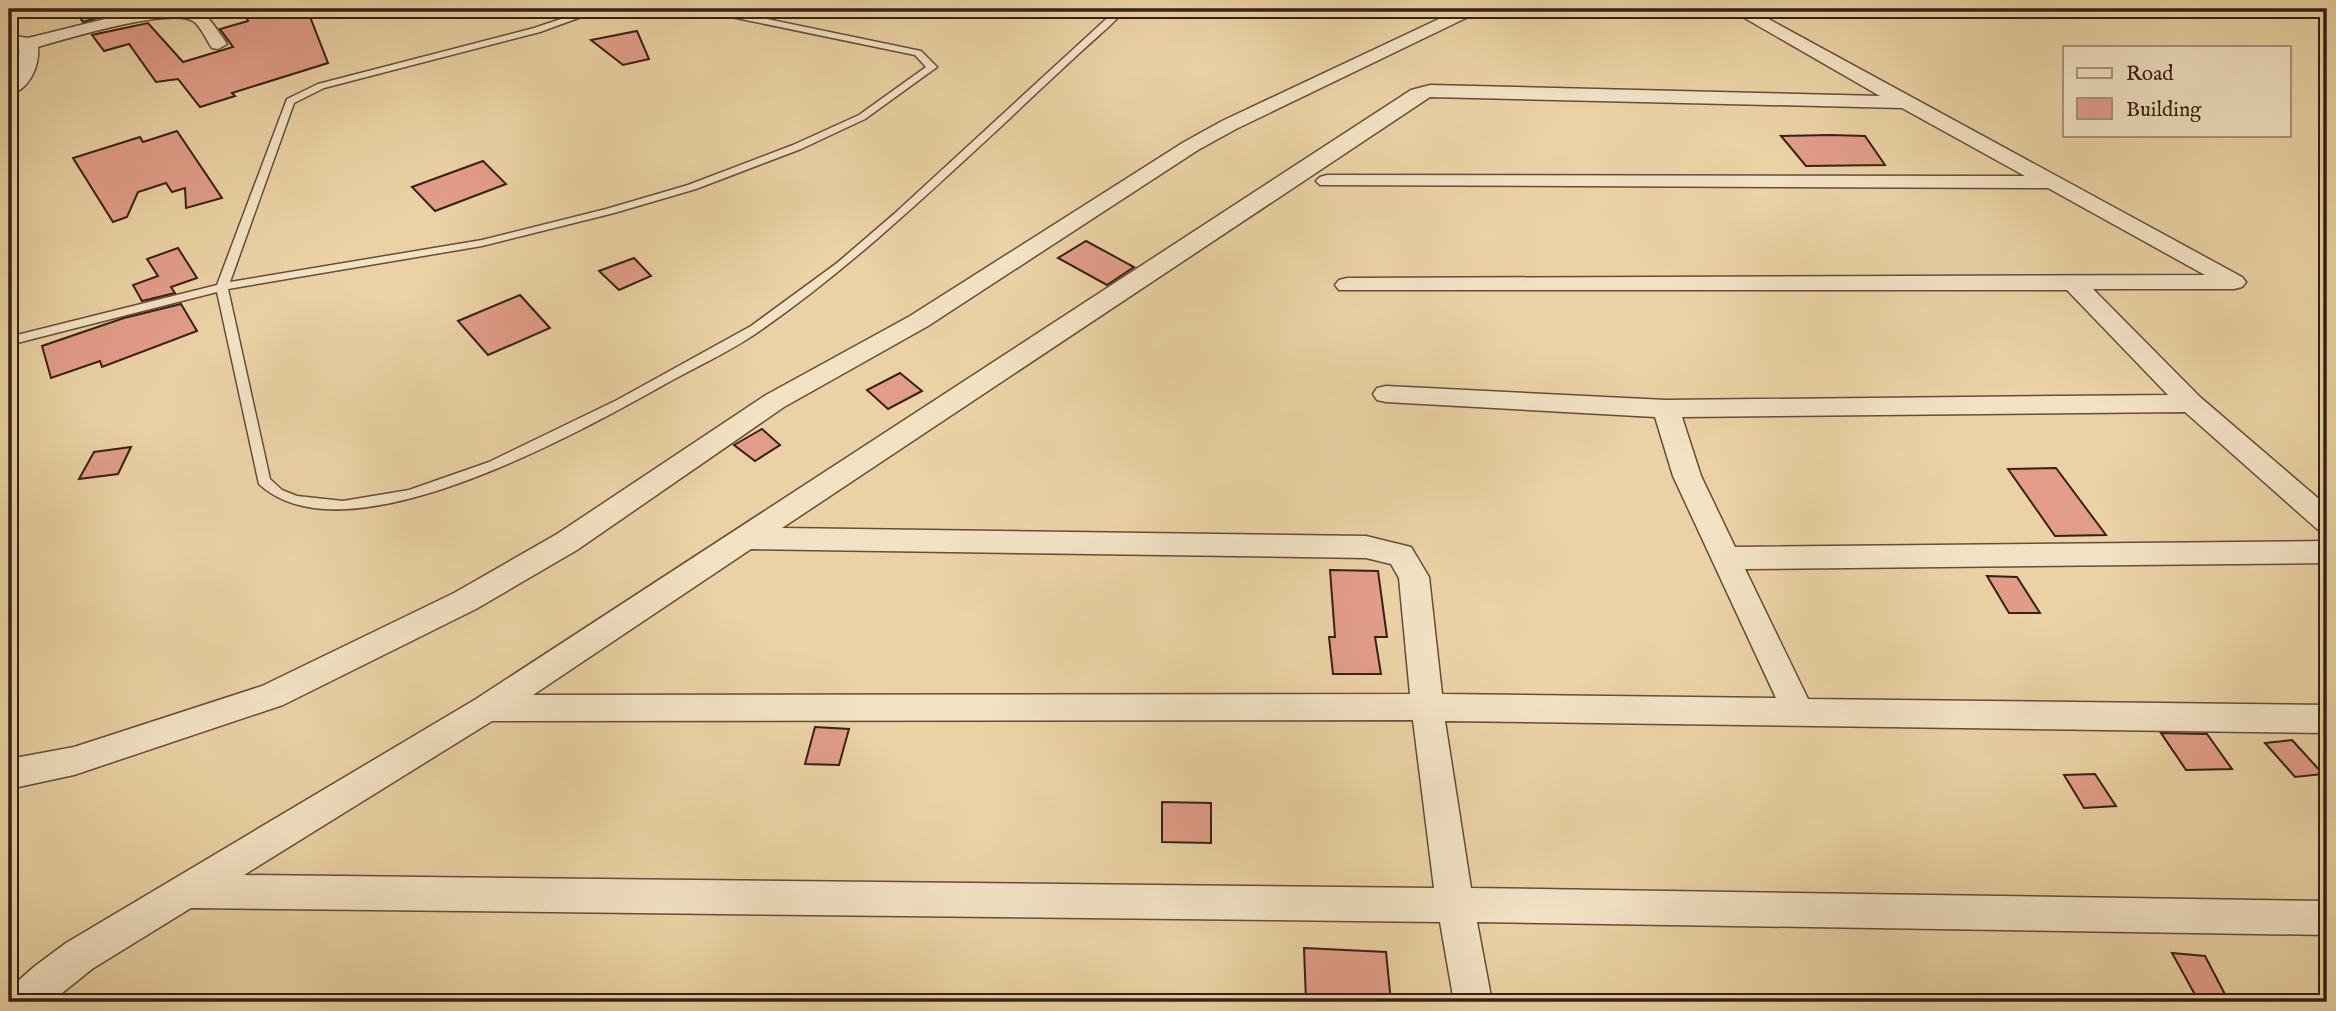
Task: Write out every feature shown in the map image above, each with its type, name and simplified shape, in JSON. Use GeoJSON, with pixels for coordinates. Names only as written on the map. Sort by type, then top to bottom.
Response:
{"type":"FeatureCollection","features":[{"type":"Feature","properties":{"kind":"street"},"geometry":{"type":"LineString","coordinates":[[1347,285],[2234,282],[2056,183],[1903,103],[1738,9]]}},
{"type":"Feature","properties":{"kind":"street"},"geometry":{"type":"LineString","coordinates":[[9,39],[28,44],[137,16],[185,11],[199,17],[218,44]]}},
{"type":"Feature","properties":{"kind":"street"},"geometry":{"type":"LineString","coordinates":[[9,774],[74,761],[272,696],[465,601],[567,542],[775,401],[919,321],[1191,146],[1229,125],[1460,14]]}},
{"type":"Feature","properties":{"kind":"street"},"geometry":{"type":"LineString","coordinates":[[9,89],[27,71],[32,57],[28,44]]}},
{"type":"Feature","properties":{"kind":"street"},"geometry":{"type":"LineString","coordinates":[[24,1002],[48,979],[79,956],[487,708],[749,538],[1418,94],[1430,91],[1903,103]]}},
{"type":"Feature","properties":{"kind":"street"},"geometry":{"type":"LineString","coordinates":[[1327,181],[2056,183]]}},
{"type":"Feature","properties":{"kind":"street"},"geometry":{"type":"LineString","coordinates":[[2073,282],[2191,403],[2327,523]]}},
{"type":"Feature","properties":{"kind":"street"},"geometry":{"type":"LineString","coordinates":[[1386,394],[1666,409],[2191,403]]}},
{"type":"Feature","properties":{"kind":"street"},"geometry":{"type":"LineString","coordinates":[[1666,409],[1687,476],[1799,713]]}},
{"type":"Feature","properties":{"kind":"street"},"geometry":{"type":"LineString","coordinates":[[749,538],[1366,547],[1401,555],[1414,577],[1427,707],[1455,905],[1473,1002]]}},
{"type":"Feature","properties":{"kind":"street"},"geometry":{"type":"LineString","coordinates":[[1728,558],[2327,552]]}},
{"type":"Feature","properties":{"kind":"street"},"geometry":{"type":"LineString","coordinates":[[487,708],[1427,707],[2327,719]]}},
{"type":"Feature","properties":{"kind":"street"},"geometry":{"type":"LineString","coordinates":[[184,891],[2327,918]]}},
{"type":"Feature","properties":{"kind":"lane"},"geometry":{"type":"LineString","coordinates":[[599,9],[537,30],[321,86],[290,101],[222,287],[264,481],[277,493],[295,501],[343,506],[411,495],[494,465],[610,409],[755,329],[841,265],[898,216],[1122,9]]}},
{"type":"Feature","properties":{"kind":"lane"},"geometry":{"type":"LineString","coordinates":[[9,341],[222,287],[482,243],[692,187],[797,147],[862,117],[932,67],[918,53],[707,9]]}},
{"type":"Feature","properties":{"kind":"building"},"geometry":{"type":"Polygon","coordinates":[[[74,9],[103,9],[108,15],[83,22],[74,9]]]}},
{"type":"Feature","properties":{"kind":"building"},"geometry":{"type":"Polygon","coordinates":[[[243,9],[307,9],[328,63],[232,93],[235,96],[200,107],[178,79],[156,82],[129,44],[104,51],[92,35],[148,23],[183,62],[233,47],[220,29],[248,21],[243,9]]]}},
{"type":"Feature","properties":{"kind":"building"},"geometry":{"type":"Polygon","coordinates":[[[637,31],[649,59],[623,65],[591,40],[637,31]]]}},
{"type":"Feature","properties":{"kind":"building"},"geometry":{"type":"Polygon","coordinates":[[[177,131],[222,198],[186,208],[185,188],[172,192],[166,183],[138,192],[127,217],[113,222],[73,158],[140,137],[143,142],[177,131]]]}},
{"type":"Feature","properties":{"kind":"building"},"geometry":{"type":"Polygon","coordinates":[[[1781,136],[1865,136],[1885,165],[1806,166],[1781,136]]]}},
{"type":"Feature","properties":{"kind":"building"},"geometry":{"type":"Polygon","coordinates":[[[483,161],[506,184],[435,211],[412,187],[483,161]]]}},
{"type":"Feature","properties":{"kind":"building"},"geometry":{"type":"Polygon","coordinates":[[[1086,241],[1134,267],[1107,285],[1058,258],[1086,241]]]}},
{"type":"Feature","properties":{"kind":"building"},"geometry":{"type":"Polygon","coordinates":[[[178,248],[197,278],[171,287],[175,293],[142,301],[133,285],[158,276],[147,259],[178,248]]]}},
{"type":"Feature","properties":{"kind":"building"},"geometry":{"type":"Polygon","coordinates":[[[634,258],[651,276],[619,290],[599,271],[634,258]]]}},
{"type":"Feature","properties":{"kind":"building"},"geometry":{"type":"Polygon","coordinates":[[[520,295],[550,328],[488,355],[458,321],[520,295]]]}},
{"type":"Feature","properties":{"kind":"building"},"geometry":{"type":"Polygon","coordinates":[[[181,304],[197,331],[102,367],[100,361],[51,378],[42,346],[124,318],[181,304]]]}},
{"type":"Feature","properties":{"kind":"building"},"geometry":{"type":"Polygon","coordinates":[[[900,373],[922,391],[888,409],[867,390],[900,373]]]}},
{"type":"Feature","properties":{"kind":"building"},"geometry":{"type":"Polygon","coordinates":[[[762,429],[780,445],[755,461],[734,445],[762,429]]]}},
{"type":"Feature","properties":{"kind":"building"},"geometry":{"type":"Polygon","coordinates":[[[131,447],[118,474],[79,479],[94,452],[131,447]]]}},
{"type":"Feature","properties":{"kind":"building"},"geometry":{"type":"Polygon","coordinates":[[[2056,468],[2106,535],[2055,536],[2008,469],[2056,468]]]}},
{"type":"Feature","properties":{"kind":"building"},"geometry":{"type":"Polygon","coordinates":[[[1330,570],[1378,571],[1387,637],[1375,637],[1381,674],[1333,674],[1329,637],[1335,637],[1330,570]]]}},
{"type":"Feature","properties":{"kind":"building"},"geometry":{"type":"Polygon","coordinates":[[[1987,576],[2017,577],[2040,613],[2009,613],[1987,576]]]}},
{"type":"Feature","properties":{"kind":"building"},"geometry":{"type":"Polygon","coordinates":[[[815,727],[849,729],[839,765],[805,764],[815,727]]]}},
{"type":"Feature","properties":{"kind":"building"},"geometry":{"type":"Polygon","coordinates":[[[2161,733],[2207,734],[2232,769],[2186,770],[2161,733]]]}},
{"type":"Feature","properties":{"kind":"building"},"geometry":{"type":"Polygon","coordinates":[[[2292,740],[2323,774],[2295,777],[2265,743],[2292,740]]]}},
{"type":"Feature","properties":{"kind":"building"},"geometry":{"type":"Polygon","coordinates":[[[2095,774],[2116,806],[2084,808],[2064,775],[2095,774]]]}},
{"type":"Feature","properties":{"kind":"building"},"geometry":{"type":"Polygon","coordinates":[[[1162,802],[1211,803],[1211,843],[1162,842],[1162,802]]]}},
{"type":"Feature","properties":{"kind":"building"},"geometry":{"type":"Polygon","coordinates":[[[1304,948],[1386,952],[1391,1002],[1306,1002],[1304,948]]]}},
{"type":"Feature","properties":{"kind":"building"},"geometry":{"type":"Polygon","coordinates":[[[2172,953],[2205,956],[2229,1002],[2199,1002],[2172,953]]]}}]}
